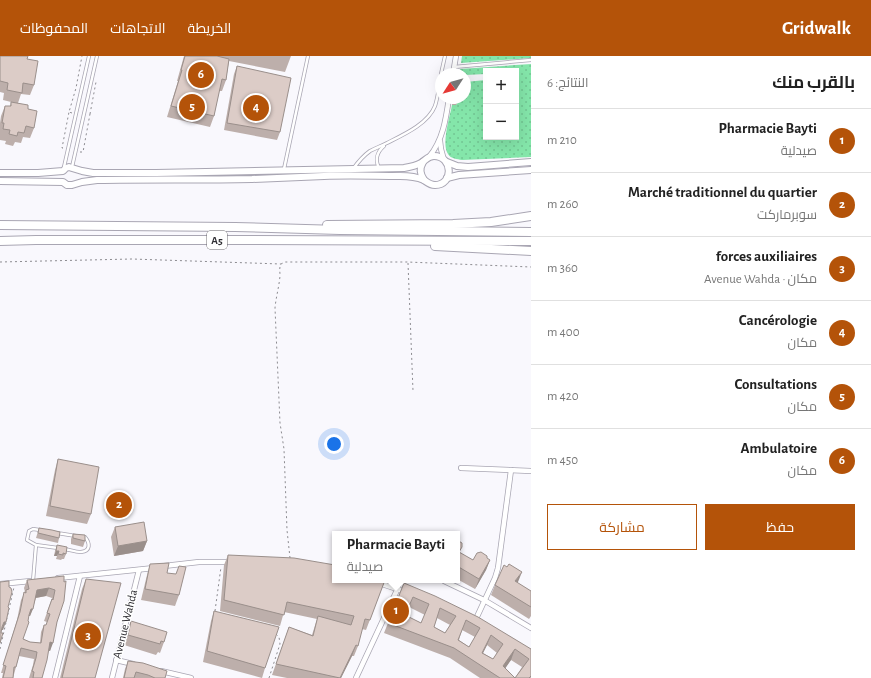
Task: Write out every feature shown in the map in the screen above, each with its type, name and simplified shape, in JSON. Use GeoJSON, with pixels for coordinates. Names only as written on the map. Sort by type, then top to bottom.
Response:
{"type":"FeatureCollection","features":[{"type":"Feature","properties":{"kind":"highway"},"geometry":{"type":"LineString","coordinates":[[235,227],[251,223],[325,225],[453,224],[491,222],[531,216]]}},
{"type":"Feature","properties":{"kind":"highway","name":"A5"},"geometry":{"type":"LineString","coordinates":[[0,225],[531,232]]}},
{"type":"Feature","properties":{"kind":"highway","name":"A5"},"geometry":{"type":"LineString","coordinates":[[0,241],[531,241]]}},
{"type":"Feature","properties":{"kind":"highway"},"geometry":{"type":"LineString","coordinates":[[398,241],[440,246],[531,251]]}},
{"type":"Feature","properties":{"kind":"street"},"geometry":{"type":"LineString","coordinates":[[454,67],[456,56]]}},
{"type":"Feature","properties":{"kind":"street"},"geometry":{"type":"LineString","coordinates":[[0,182],[63,182],[70,186],[76,183],[97,180],[403,176],[414,177],[424,180],[431,185],[438,185],[445,181],[449,170],[440,143],[448,104]]}},
{"type":"Feature","properties":{"kind":"street"},"geometry":{"type":"LineString","coordinates":[[0,173],[38,173],[63,171],[69,167],[93,173],[156,173],[409,167],[423,162],[429,157],[436,148],[441,137]]}},
{"type":"Feature","properties":{"kind":"street"},"geometry":{"type":"LineString","coordinates":[[429,157],[437,156],[457,166],[468,167],[531,162]]}},
{"type":"Feature","properties":{"kind":"street"},"geometry":{"type":"LineString","coordinates":[[423,162],[420,169],[424,180]]}},
{"type":"Feature","properties":{"kind":"street"},"geometry":{"type":"LineString","coordinates":[[74,169],[79,176],[76,183]]}},
{"type":"Feature","properties":{"kind":"street"},"geometry":{"type":"LineString","coordinates":[[447,178],[465,174],[531,170]]}},
{"type":"Feature","properties":{"kind":"street"},"geometry":{"type":"LineString","coordinates":[[63,171],[61,177],[63,182]]}},
{"type":"Feature","properties":{"kind":"street"},"geometry":{"type":"LineString","coordinates":[[461,468],[531,471]]}},
{"type":"Feature","properties":{"kind":"street"},"geometry":{"type":"LineString","coordinates":[[474,623],[495,578],[498,568],[511,470]]}},
{"type":"Feature","properties":{"kind":"street"},"geometry":{"type":"LineString","coordinates":[[56,578],[139,570],[188,563],[222,561],[235,562]]}},
{"type":"Feature","properties":{"kind":"street","name":"Avenue Wahda"},"geometry":{"type":"LineString","coordinates":[[112,678],[139,570]]}},
{"type":"Feature","properties":{"kind":"street"},"geometry":{"type":"LineString","coordinates":[[55,678],[80,576]]}},
{"type":"Feature","properties":{"kind":"street"},"geometry":{"type":"LineString","coordinates":[[0,584],[41,580]]}},
{"type":"Feature","properties":{"kind":"street"},"geometry":{"type":"LineString","coordinates":[[380,583],[408,592]]}},
{"type":"Feature","properties":{"kind":"street"},"geometry":{"type":"LineString","coordinates":[[448,583],[484,600],[531,628]]}},
{"type":"Feature","properties":{"kind":"street"},"geometry":{"type":"LineString","coordinates":[[356,678],[398,588]]}},
{"type":"Feature","properties":{"kind":"street"},"geometry":{"type":"LineString","coordinates":[[467,619],[480,626]]}},
{"type":"Feature","properties":{"kind":"street"},"geometry":{"type":"LineString","coordinates":[[116,660],[139,666]]}},
{"type":"Feature","properties":{"kind":"street"},"geometry":{"type":"LineString","coordinates":[[154,669],[191,678]]}},
{"type":"Feature","properties":{"kind":"lane"},"geometry":{"type":"LineString","coordinates":[[63,171],[89,56]]}},
{"type":"Feature","properties":{"kind":"lane"},"geometry":{"type":"LineString","coordinates":[[74,169],[97,56]]}},
{"type":"Feature","properties":{"kind":"lane"},"geometry":{"type":"LineString","coordinates":[[284,170],[308,56]]}},
{"type":"Feature","properties":{"kind":"lane"},"geometry":{"type":"LineString","coordinates":[[442,68],[445,56]]}},
{"type":"Feature","properties":{"kind":"lane"},"geometry":{"type":"LineString","coordinates":[[454,67],[531,60]]}},
{"type":"Feature","properties":{"kind":"lane"},"geometry":{"type":"LineString","coordinates":[[353,169],[367,154],[414,128],[428,116],[436,104]]}},
{"type":"Feature","properties":{"kind":"lane"},"geometry":{"type":"LineString","coordinates":[[379,168],[377,155],[380,149],[386,144]]}},
{"type":"Feature","properties":{"kind":"lane"},"geometry":{"type":"LineString","coordinates":[[40,530],[33,529],[29,531],[27,540],[36,545],[82,552],[89,547],[89,543],[85,537],[55,533]]}},
{"type":"Feature","properties":{"kind":"lane"},"geometry":{"type":"LineString","coordinates":[[33,581],[36,545]]}},
{"type":"Feature","properties":{"kind":"path"},"geometry":{"type":"LineString","coordinates":[[76,113],[69,112],[76,88],[82,56]]}},
{"type":"Feature","properties":{"kind":"path"},"geometry":{"type":"LineString","coordinates":[[0,262],[132,259],[282,264],[285,262],[408,262],[531,267]]}},
{"type":"Feature","properties":{"kind":"path"},"geometry":{"type":"LineString","coordinates":[[408,262],[413,391]]}},
{"type":"Feature","properties":{"kind":"path"},"geometry":{"type":"LineString","coordinates":[[282,264],[280,268],[275,308],[280,423],[284,457],[290,558]]}},
{"type":"Feature","properties":{"kind":"path"},"geometry":{"type":"LineString","coordinates":[[215,614],[222,561]]}},
{"type":"Feature","properties":{"kind":"path"},"geometry":{"type":"LineString","coordinates":[[0,649],[15,582]]}},
{"type":"Feature","properties":{"kind":"path"},"geometry":{"type":"LineString","coordinates":[[269,678],[280,644],[279,637],[271,632]]}},
{"type":"Feature","properties":{"kind":"green space"},"geometry":{"type":"Polygon","coordinates":[[[462,56],[531,56],[531,58],[461,63],[462,56]]]}},
{"type":"Feature","properties":{"kind":"green space"},"geometry":{"type":"Polygon","coordinates":[[[531,64],[531,157],[462,160],[449,156],[445,144],[452,105],[471,104],[471,81],[483,80],[483,140],[519,140],[519,68],[483,68],[483,74],[471,75],[471,68],[531,64]]]}},
{"type":"Feature","properties":{"kind":"building"},"geometry":{"type":"Polygon","coordinates":[[[0,56],[28,56],[27,59],[38,61],[34,85],[23,83],[22,93],[7,90],[8,83],[0,81],[0,56]]]}},
{"type":"Feature","properties":{"kind":"building"},"geometry":{"type":"Polygon","coordinates":[[[185,56],[217,56],[229,59],[226,80],[222,79],[214,116],[171,106],[185,56]]]}},
{"type":"Feature","properties":{"kind":"building"},"geometry":{"type":"Polygon","coordinates":[[[237,66],[291,78],[280,132],[227,123],[237,66]]]}},
{"type":"Feature","properties":{"kind":"building"},"geometry":{"type":"Polygon","coordinates":[[[11,102],[28,105],[28,109],[37,111],[34,128],[26,126],[24,133],[18,132],[17,136],[9,134],[10,130],[3,129],[4,123],[2,123],[5,106],[11,106],[11,102]]]}},
{"type":"Feature","properties":{"kind":"building"},"geometry":{"type":"Polygon","coordinates":[[[58,459],[99,467],[91,514],[50,506],[58,459]]]}},
{"type":"Feature","properties":{"kind":"building"},"geometry":{"type":"Polygon","coordinates":[[[144,522],[147,541],[118,546],[115,527],[144,522]]]}},
{"type":"Feature","properties":{"kind":"building"},"geometry":{"type":"Polygon","coordinates":[[[39,528],[60,532],[59,538],[38,533],[39,528]]]}},
{"type":"Feature","properties":{"kind":"building"},"geometry":{"type":"Polygon","coordinates":[[[73,534],[85,535],[85,541],[73,538],[73,534]]]}},
{"type":"Feature","properties":{"kind":"building"},"geometry":{"type":"Polygon","coordinates":[[[460,542],[462,543],[460,550],[460,542]]]}},
{"type":"Feature","properties":{"kind":"building"},"geometry":{"type":"Polygon","coordinates":[[[57,545],[67,547],[66,554],[58,554],[59,551],[56,551],[57,545]]]}},
{"type":"Feature","properties":{"kind":"building"},"geometry":{"type":"Polygon","coordinates":[[[481,552],[490,560],[479,579],[460,568],[460,553],[473,560],[477,553],[481,552]]]}},
{"type":"Feature","properties":{"kind":"building"},"geometry":{"type":"Polygon","coordinates":[[[228,555],[294,558],[332,564],[332,583],[384,583],[370,620],[365,619],[358,646],[356,645],[340,678],[276,664],[289,627],[313,636],[318,616],[351,625],[354,616],[287,602],[284,615],[224,600],[228,555]]]}},
{"type":"Feature","properties":{"kind":"building"},"geometry":{"type":"Polygon","coordinates":[[[169,563],[167,573],[176,574],[179,566],[186,567],[179,595],[145,589],[150,564],[169,563]]]}},
{"type":"Feature","properties":{"kind":"building"},"geometry":{"type":"Polygon","coordinates":[[[509,564],[522,572],[515,581],[531,591],[531,607],[495,585],[504,565],[507,567],[509,564]]]}},
{"type":"Feature","properties":{"kind":"building"},"geometry":{"type":"Polygon","coordinates":[[[64,576],[64,582],[66,581],[64,601],[57,622],[53,643],[50,642],[42,678],[33,678],[34,672],[32,671],[37,652],[21,648],[16,667],[14,667],[13,678],[3,678],[6,666],[3,665],[20,612],[24,592],[26,593],[26,590],[29,589],[27,580],[64,576]],[[49,588],[37,590],[33,609],[31,609],[29,615],[29,622],[23,639],[30,642],[41,643],[44,625],[46,625],[50,614],[47,613],[52,599],[53,600],[55,590],[49,588]]]}},
{"type":"Feature","properties":{"kind":"building"},"geometry":{"type":"Polygon","coordinates":[[[86,579],[121,583],[95,678],[62,678],[86,579]]]}},
{"type":"Feature","properties":{"kind":"building"},"geometry":{"type":"Polygon","coordinates":[[[9,581],[9,587],[11,588],[12,592],[6,622],[4,622],[2,627],[1,633],[3,633],[0,643],[0,582],[9,581]]]}},
{"type":"Feature","properties":{"kind":"building"},"geometry":{"type":"Polygon","coordinates":[[[404,583],[478,617],[531,649],[531,676],[529,678],[515,678],[500,678],[454,648],[388,623],[404,583]],[[413,597],[405,615],[421,623],[429,604],[413,597]],[[440,608],[434,627],[445,633],[456,616],[440,608]],[[466,620],[458,640],[469,647],[480,628],[466,620]],[[491,635],[482,653],[493,659],[503,644],[491,635]],[[515,649],[503,666],[515,678],[529,659],[515,649]]]}},
{"type":"Feature","properties":{"kind":"building"},"geometry":{"type":"Polygon","coordinates":[[[214,611],[279,627],[265,668],[207,651],[214,611]]]}},
{"type":"Feature","properties":{"kind":"building"},"geometry":{"type":"Polygon","coordinates":[[[131,621],[167,632],[164,642],[161,641],[160,644],[128,635],[131,621]]]}},
{"type":"Feature","properties":{"kind":"building"},"geometry":{"type":"Polygon","coordinates":[[[128,661],[143,663],[167,671],[165,678],[155,678],[136,672],[134,678],[124,678],[128,661]]]}},
{"type":"Feature","properties":{"kind":"place","name":"Ambulatoire"},"geometry":{"type":"Point","coordinates":[201,75]}},
{"type":"Feature","properties":{"kind":"place","name":"Consultations"},"geometry":{"type":"Point","coordinates":[192,107]}},
{"type":"Feature","properties":{"kind":"place","name":"Cancérologie"},"geometry":{"type":"Point","coordinates":[256,108]}},
{"type":"Feature","properties":{"kind":"place","name":"Marché traditionnel du quartier"},"geometry":{"type":"Point","coordinates":[119,505]}},
{"type":"Feature","properties":{"kind":"place","name":"Pharmacie Bayti"},"geometry":{"type":"Point","coordinates":[396,611]}},
{"type":"Feature","properties":{"kind":"place","name":"forces auxiliaires"},"geometry":{"type":"Point","coordinates":[88,636]}}]}
